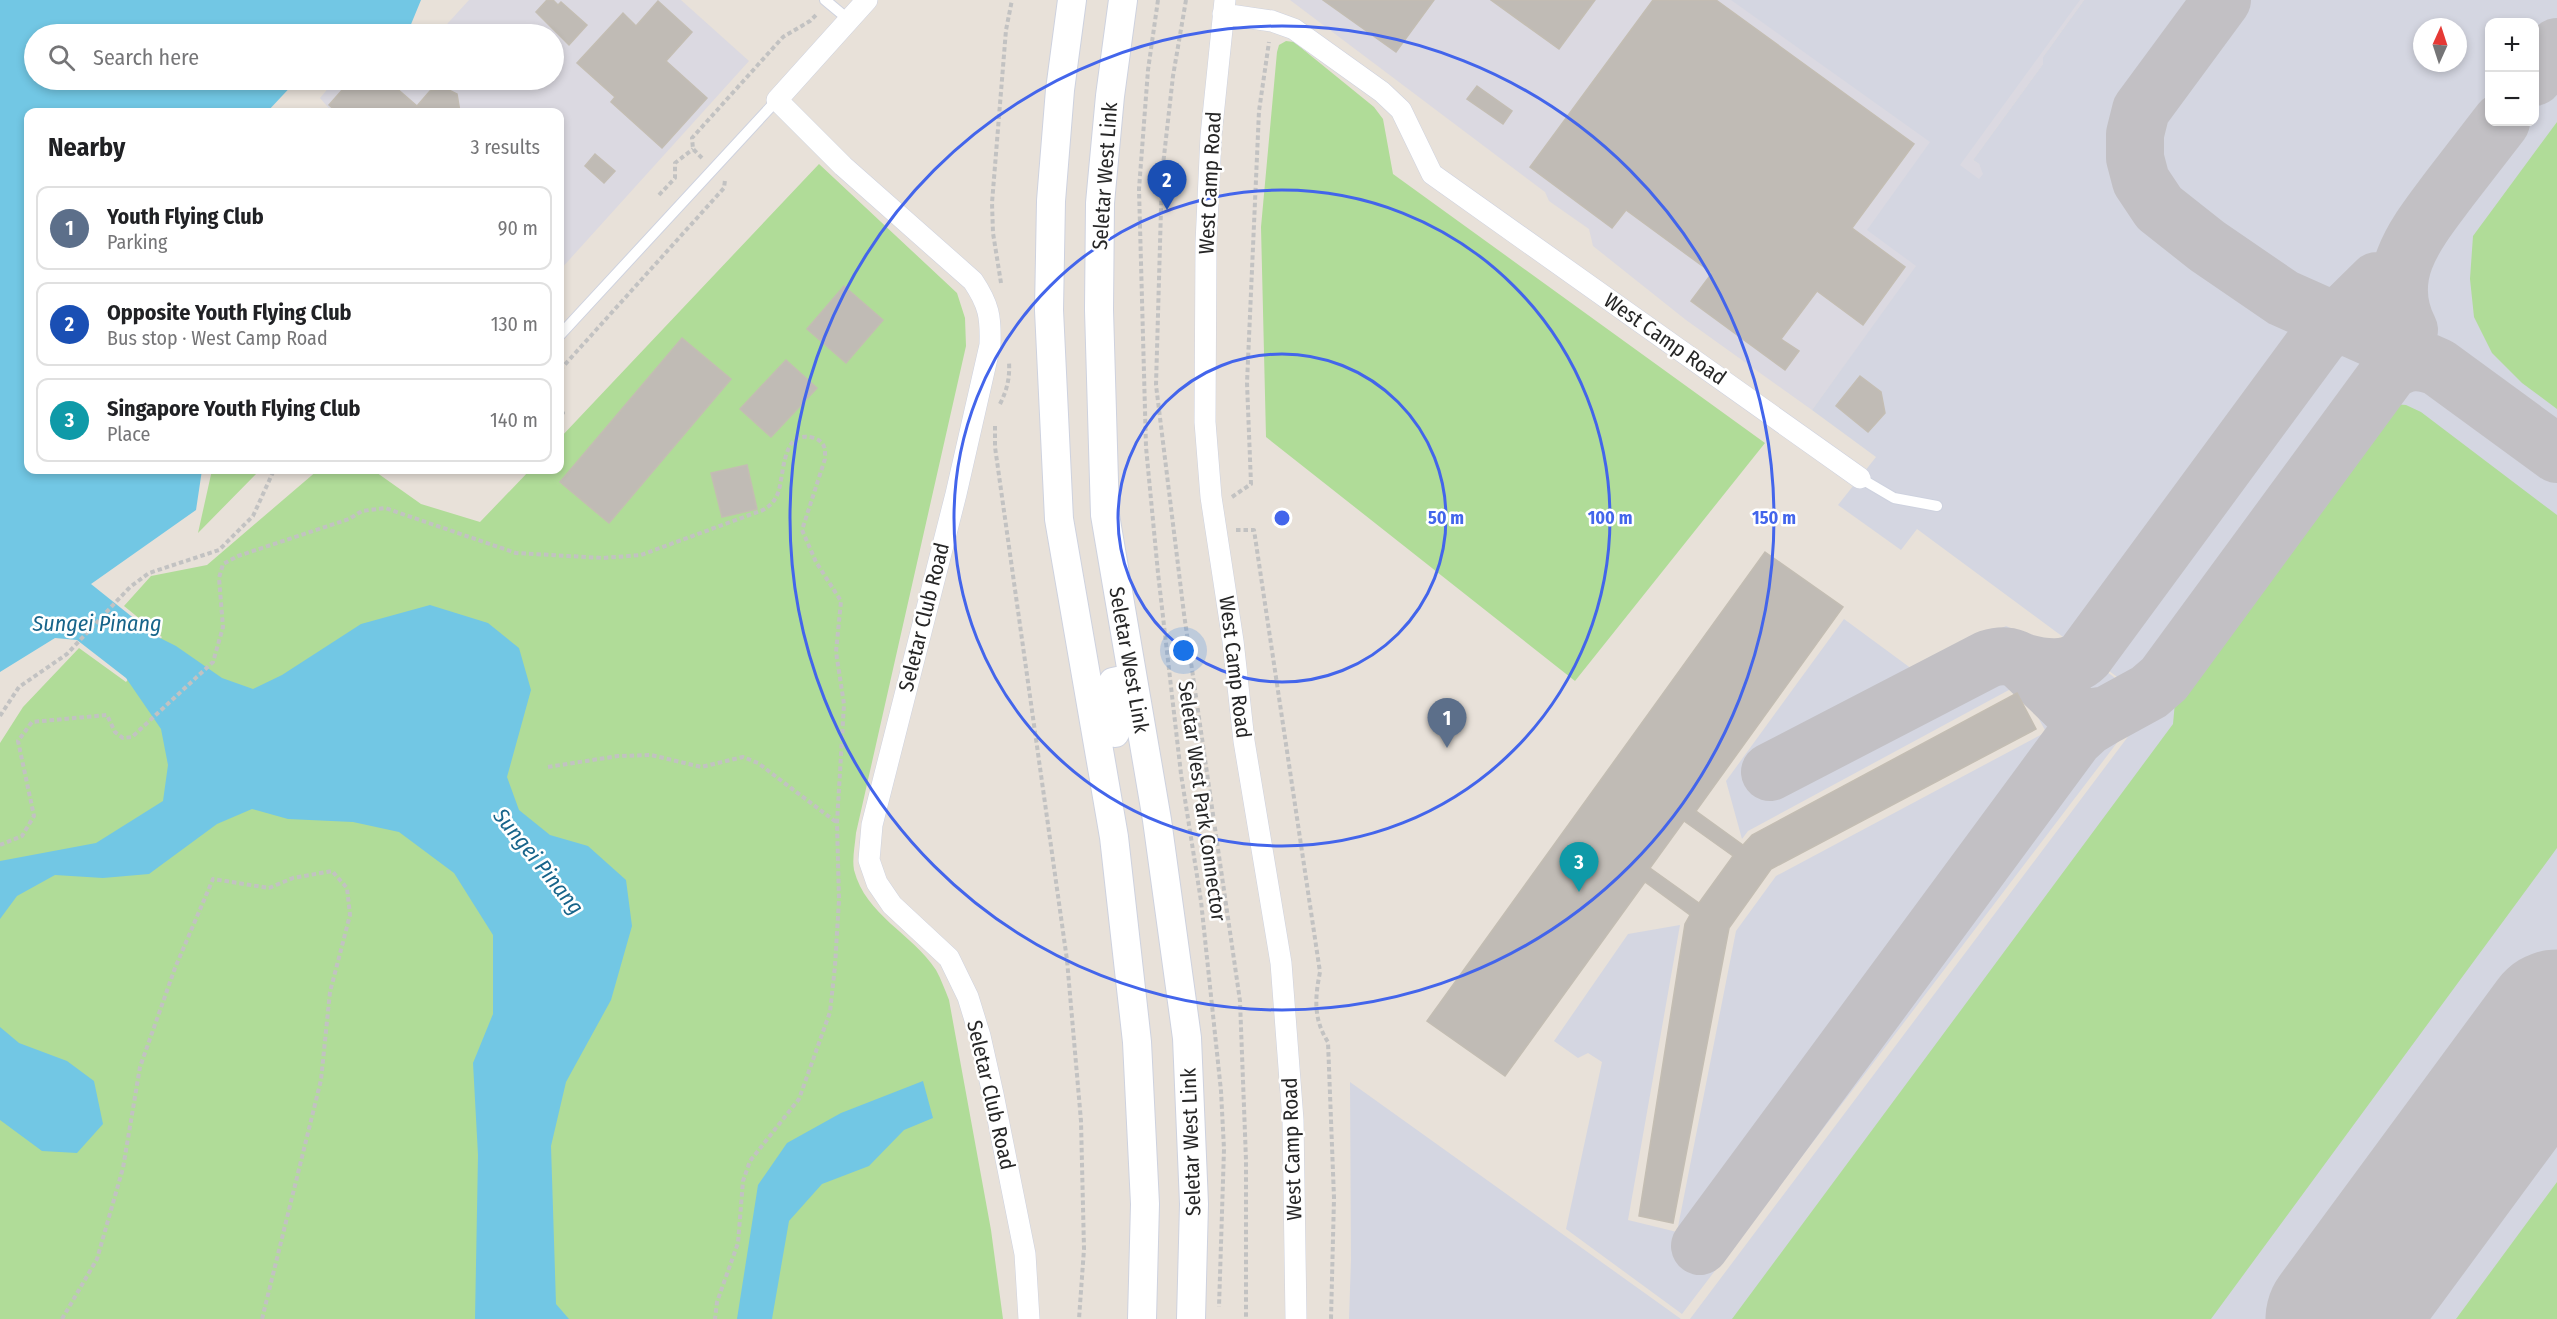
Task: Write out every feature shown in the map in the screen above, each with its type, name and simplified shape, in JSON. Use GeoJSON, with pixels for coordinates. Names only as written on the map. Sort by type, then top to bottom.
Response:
{"type":"FeatureCollection","features":[{"type":"Feature","properties":{"kind":"main road"},"geometry":{"type":"LineString","coordinates":[[1072,0],[1060,90],[1051,201],[1049,310],[1059,519],[1114,837],[1137,1042],[1145,1204],[1142,1319]]}},
{"type":"Feature","properties":{"kind":"main road","name":"Seletar West Link"},"geometry":{"type":"LineString","coordinates":[[1123,0],[1110,96],[1100,203],[1099,310],[1105,515],[1157,820],[1187,1038],[1194,1204],[1191,1319]]}},
{"type":"Feature","properties":{"kind":"main road"},"geometry":{"type":"LineString","coordinates":[[1114,837],[1119,761],[1109,690],[1113,682],[1132,678]]}},
{"type":"Feature","properties":{"kind":"street"},"geometry":{"type":"LineString","coordinates":[[777,100],[867,0]]}},
{"type":"Feature","properties":{"kind":"street","name":"West Camp Road"},"geometry":{"type":"LineString","coordinates":[[1296,1319],[1293,1120],[1281,963],[1244,741],[1233,641],[1211,497],[1205,422],[1206,254],[1211,136],[1224,7],[1294,29],[1382,92],[1401,110],[1432,174],[1860,478]]}},
{"type":"Feature","properties":{"kind":"street","name":"Seletar Club Road"},"geometry":{"type":"LineString","coordinates":[[777,100],[843,166],[973,281],[985,299],[989,310],[990,345],[956,494],[872,825],[869,860],[877,883],[892,905],[949,958],[968,997],[980,1036],[993,1094],[1025,1254],[1029,1319]]}},
{"type":"Feature","properties":{"kind":"lane"},"geometry":{"type":"LineString","coordinates":[[825,0],[849,20]]}},
{"type":"Feature","properties":{"kind":"lane"},"geometry":{"type":"LineString","coordinates":[[564,331],[777,100]]}},
{"type":"Feature","properties":{"kind":"lane"},"geometry":{"type":"LineString","coordinates":[[1860,478],[1894,498],[1936,506]]}},
{"type":"Feature","properties":{"kind":"path"},"geometry":{"type":"LineString","coordinates":[[1002,291],[993,233],[992,203],[1006,30],[1012,0]]}},
{"type":"Feature","properties":{"kind":"path","name":"Seletar West Park Connector"},"geometry":{"type":"LineString","coordinates":[[1158,0],[1148,70],[1139,189],[1146,447],[1177,739],[1201,901],[1221,1091],[1224,1149],[1218,1319]]}},
{"type":"Feature","properties":{"kind":"path"},"geometry":{"type":"LineString","coordinates":[[1186,0],[1173,76],[1162,174],[1156,385],[1184,614],[1240,1001],[1245,1160],[1245,1319]]}},
{"type":"Feature","properties":{"kind":"path"},"geometry":{"type":"LineString","coordinates":[[1231,500],[1233,495],[1251,484],[1248,458],[1248,383],[1259,111],[1272,21]]}},
{"type":"Feature","properties":{"kind":"path"},"geometry":{"type":"LineString","coordinates":[[659,195],[675,178],[675,162],[693,149]]}},
{"type":"Feature","properties":{"kind":"path"},"geometry":{"type":"LineString","coordinates":[[998,408],[1006,392],[1010,376],[1008,355]]}},
{"type":"Feature","properties":{"kind":"path"},"geometry":{"type":"LineString","coordinates":[[995,421],[995,447],[1067,960],[1081,1121],[1084,1249],[1079,1319]]}},
{"type":"Feature","properties":{"kind":"path"},"geometry":{"type":"LineString","coordinates":[[0,845],[22,836],[34,816],[18,741],[32,722],[107,715],[115,732],[123,738],[132,736],[213,662],[224,627],[219,578],[223,564],[238,556],[349,519],[362,511],[373,508],[407,514],[516,553],[603,558],[641,555],[770,506],[778,492],[790,444],[797,437],[813,437],[822,442],[825,459],[802,531],[816,562],[841,601],[836,652],[844,704],[837,823],[839,900],[830,1012],[799,1099],[750,1161],[743,1181],[738,1243],[717,1302],[715,1319]]}},
{"type":"Feature","properties":{"kind":"path"},"geometry":{"type":"LineString","coordinates":[[0,716],[19,687],[68,654],[130,587],[149,573],[219,550],[253,516],[272,474]]}},
{"type":"Feature","properties":{"kind":"path"},"geometry":{"type":"LineString","coordinates":[[1234,520],[1235,530],[1254,530],[1320,972],[1316,993],[1316,1013],[1321,1031],[1328,1042],[1334,1187],[1331,1319]]}},
{"type":"Feature","properties":{"kind":"path"},"geometry":{"type":"LineString","coordinates":[[548,767],[618,756],[651,755],[701,767],[743,757],[758,763],[837,823]]}},
{"type":"Feature","properties":{"kind":"path"},"geometry":{"type":"LineString","coordinates":[[62,1319],[97,1259],[123,1168],[140,1067],[175,968],[213,879],[269,888],[293,878],[332,871],[347,888],[350,915],[330,992],[321,1080],[262,1319]]}},
{"type":"Feature","properties":{"kind":"shaded area"},"geometry":{"type":"Polygon","coordinates":[[[469,0],[681,0],[749,61],[564,266],[564,108],[329,108],[320,98],[327,90],[564,90],[564,24],[447,24],[469,0]]]}},
{"type":"Feature","properties":{"kind":"shaded area"},"geometry":{"type":"Polygon","coordinates":[[[1290,0],[2084,0],[2043,57],[2043,64],[1973,160],[1979,164],[1984,174],[1812,410],[1686,320],[1593,246],[1589,229],[1549,201],[1545,192],[1290,0]]]}},
{"type":"Feature","properties":{"kind":"shaded area"},"geometry":{"type":"Polygon","coordinates":[[[1731,0],[2080,0],[1960,165],[1979,179],[1983,174],[1979,164],[1973,160],[2043,64],[2043,57],[2084,0],[2557,0],[2557,1319],[1690,1319],[2148,710],[2147,699],[1917,529],[1901,550],[1838,505],[1876,457],[1812,410],[1916,266],[1867,230],[1930,142],[1731,0]]]}},
{"type":"Feature","properties":{"kind":"shaded area"},"geometry":{"type":"Polygon","coordinates":[[[1844,619],[1916,672],[2006,626],[2044,644],[2066,641],[2143,699],[2145,706],[1682,1314],[1566,1229],[1602,1062],[1588,1053],[1578,1058],[1554,1041],[1628,934],[1680,925],[1628,1220],[1677,1232],[1736,931],[1776,876],[2046,732],[2020,684],[1748,831],[1742,839],[1726,781],[1844,619]]]}},
{"type":"Feature","properties":{"kind":"shaded area"},"geometry":{"type":"Polygon","coordinates":[[[1350,1082],[1681,1319],[1349,1319],[1350,1082]]]}},
{"type":"Feature","properties":{"kind":"green space"},"geometry":{"type":"Polygon","coordinates":[[[1286,41],[1294,42],[1374,107],[1383,119],[1393,174],[1765,443],[1575,681],[1266,437],[1261,227],[1277,52],[1279,45],[1286,41]]]}},
{"type":"Feature","properties":{"kind":"green space"},"geometry":{"type":"Polygon","coordinates":[[[2557,122],[2557,409],[2522,383],[2492,353],[2474,317],[2470,279],[2473,236],[2557,122]]]}},
{"type":"Feature","properties":{"kind":"green space"},"geometry":{"type":"Polygon","coordinates":[[[819,164],[957,293],[965,318],[966,346],[856,833],[853,866],[868,900],[926,957],[936,970],[949,1000],[991,1230],[1003,1319],[0,1319],[0,743],[23,707],[79,648],[126,682],[162,637],[124,606],[151,576],[207,565],[313,474],[379,474],[421,504],[480,522],[526,474],[564,474],[564,434],[819,164]]]}},
{"type":"Feature","properties":{"kind":"green space"},"geometry":{"type":"Polygon","coordinates":[[[2393,404],[2406,405],[2421,412],[2557,515],[2557,848],[2211,1319],[1732,1319],[2173,724],[2176,691],[2378,414],[2393,404]]]}},
{"type":"Feature","properties":{"kind":"green space"},"geometry":{"type":"Polygon","coordinates":[[[211,474],[256,474],[198,533],[211,474]]]}},
{"type":"Feature","properties":{"kind":"green space"},"geometry":{"type":"Polygon","coordinates":[[[2557,1182],[2557,1319],[2456,1319],[2557,1182]]]}},
{"type":"Feature","properties":{"kind":"water","name":"Sungei Pinang"},"geometry":{"type":"Polygon","coordinates":[[[0,0],[421,0],[411,24],[24,24],[24,90],[288,90],[271,108],[24,108],[24,474],[201,474],[196,510],[91,584],[156,636],[176,646],[222,678],[253,689],[282,675],[361,624],[430,605],[488,623],[519,648],[531,690],[507,777],[519,810],[550,835],[588,846],[626,880],[632,926],[611,1000],[566,1082],[551,1146],[556,1304],[569,1319],[475,1319],[478,1155],[473,1063],[493,1014],[493,935],[454,873],[399,832],[353,822],[288,819],[252,809],[217,824],[149,874],[103,878],[55,875],[17,896],[0,919],[0,861],[96,843],[163,801],[168,765],[161,729],[126,678],[77,640],[55,638],[0,672],[0,0]]]}},
{"type":"Feature","properties":{"kind":"water"},"geometry":{"type":"Polygon","coordinates":[[[0,1027],[19,1043],[67,1061],[94,1081],[103,1124],[77,1153],[42,1151],[0,1120],[0,1027]]]}},
{"type":"Feature","properties":{"kind":"water"},"geometry":{"type":"Polygon","coordinates":[[[923,1081],[933,1118],[904,1130],[869,1166],[822,1184],[789,1221],[772,1319],[737,1319],[758,1185],[787,1143],[841,1113],[923,1081]]]}},
{"type":"Feature","properties":{"kind":"building"},"geometry":{"type":"Polygon","coordinates":[[[547,0],[553,0],[558,5],[561,2],[587,25],[569,45],[564,40],[564,24],[548,24],[536,12],[547,0]]]}},
{"type":"Feature","properties":{"kind":"building"},"geometry":{"type":"Polygon","coordinates":[[[1323,0],[1434,0],[1396,52],[1323,0]]]}},
{"type":"Feature","properties":{"kind":"building"},"geometry":{"type":"Polygon","coordinates":[[[1491,0],[1595,0],[1559,49],[1491,0]]]}},
{"type":"Feature","properties":{"kind":"building"},"geometry":{"type":"Polygon","coordinates":[[[1653,0],[1716,0],[1914,144],[1852,228],[1905,267],[1863,325],[1817,291],[1781,339],[1799,351],[1785,370],[1691,301],[1712,273],[1626,210],[1612,228],[1530,167],[1653,0]]]}},
{"type":"Feature","properties":{"kind":"building"},"geometry":{"type":"Polygon","coordinates":[[[658,1],[692,32],[666,61],[707,98],[662,148],[611,102],[615,97],[577,63],[623,13],[636,26],[658,1]]]}},
{"type":"Feature","properties":{"kind":"building"},"geometry":{"type":"Polygon","coordinates":[[[1477,86],[1512,111],[1503,124],[1467,99],[1477,86]]]}},
{"type":"Feature","properties":{"kind":"building"},"geometry":{"type":"Polygon","coordinates":[[[342,90],[399,90],[417,106],[430,91],[449,90],[457,94],[459,108],[332,108],[329,105],[342,90]]]}},
{"type":"Feature","properties":{"kind":"building"},"geometry":{"type":"Polygon","coordinates":[[[595,154],[615,171],[604,183],[585,166],[595,154]]]}},
{"type":"Feature","properties":{"kind":"building"},"geometry":{"type":"Polygon","coordinates":[[[844,286],[883,320],[846,363],[807,329],[844,286]]]}},
{"type":"Feature","properties":{"kind":"building"},"geometry":{"type":"Polygon","coordinates":[[[682,338],[731,379],[609,523],[560,482],[682,338]]]}},
{"type":"Feature","properties":{"kind":"building"},"geometry":{"type":"Polygon","coordinates":[[[786,360],[817,388],[771,437],[740,409],[786,360]]]}},
{"type":"Feature","properties":{"kind":"building"},"geometry":{"type":"Polygon","coordinates":[[[1860,376],[1881,392],[1885,413],[1868,432],[1836,406],[1860,376]]]}},
{"type":"Feature","properties":{"kind":"building"},"geometry":{"type":"Polygon","coordinates":[[[747,465],[757,509],[722,517],[711,473],[747,465]]]}},
{"type":"Feature","properties":{"kind":"building"},"geometry":{"type":"Polygon","coordinates":[[[1765,552],[1843,607],[1696,811],[1743,845],[1752,835],[2017,693],[2036,729],[1771,869],[1729,928],[1673,1223],[1639,1216],[1685,924],[1690,915],[1645,882],[1505,1076],[1427,1021],[1765,552]],[[1684,821],[1650,868],[1699,903],[1733,856],[1684,821]]]}},
{"type":"Feature","properties":{"kind":"taxiway"},"geometry":{"type":"LineString","coordinates":[[2222,0],[2141,110],[2135,134],[2135,158],[2141,181],[2159,208],[2207,246],[2283,298],[2438,367],[2557,454]]}},
{"type":"Feature","properties":{"kind":"taxiway"},"geometry":{"type":"LineString","coordinates":[[2538,72],[2557,47]]}},
{"type":"Feature","properties":{"kind":"taxiway"},"geometry":{"type":"LineString","coordinates":[[2409,330],[2401,310],[2399,290],[2401,272],[2407,254],[2426,220],[2498,126]]}},
{"type":"Feature","properties":{"kind":"taxiway"},"geometry":{"type":"LineString","coordinates":[[2022,662],[2038,666],[2064,667],[2085,656],[2319,338],[2377,281]]}},
{"type":"Feature","properties":{"kind":"taxiway"},"geometry":{"type":"LineString","coordinates":[[1770,772],[1988,659],[2001,656],[2022,662],[2076,714],[2088,718],[2107,715],[2149,692],[2164,679],[2390,371],[2414,362],[2438,367]]}},
{"type":"Feature","properties":{"kind":"taxiway"},"geometry":{"type":"LineString","coordinates":[[1700,1246],[2074,739],[2087,727],[2107,715]]}},
{"type":"Feature","properties":{"kind":"runway"},"geometry":{"type":"LineString","coordinates":[[2339,1319],[2557,1023]]}},
{"type":"Feature","properties":{"kind":"place","name":"Opposite Youth Flying Club"},"geometry":{"type":"Point","coordinates":[1167,210]}},
{"type":"Feature","properties":{"kind":"place","name":"Youth Flying Club"},"geometry":{"type":"Point","coordinates":[1447,748]}},
{"type":"Feature","properties":{"kind":"place","name":"Singapore Youth Flying Club"},"geometry":{"type":"Point","coordinates":[1579,892]}}]}
